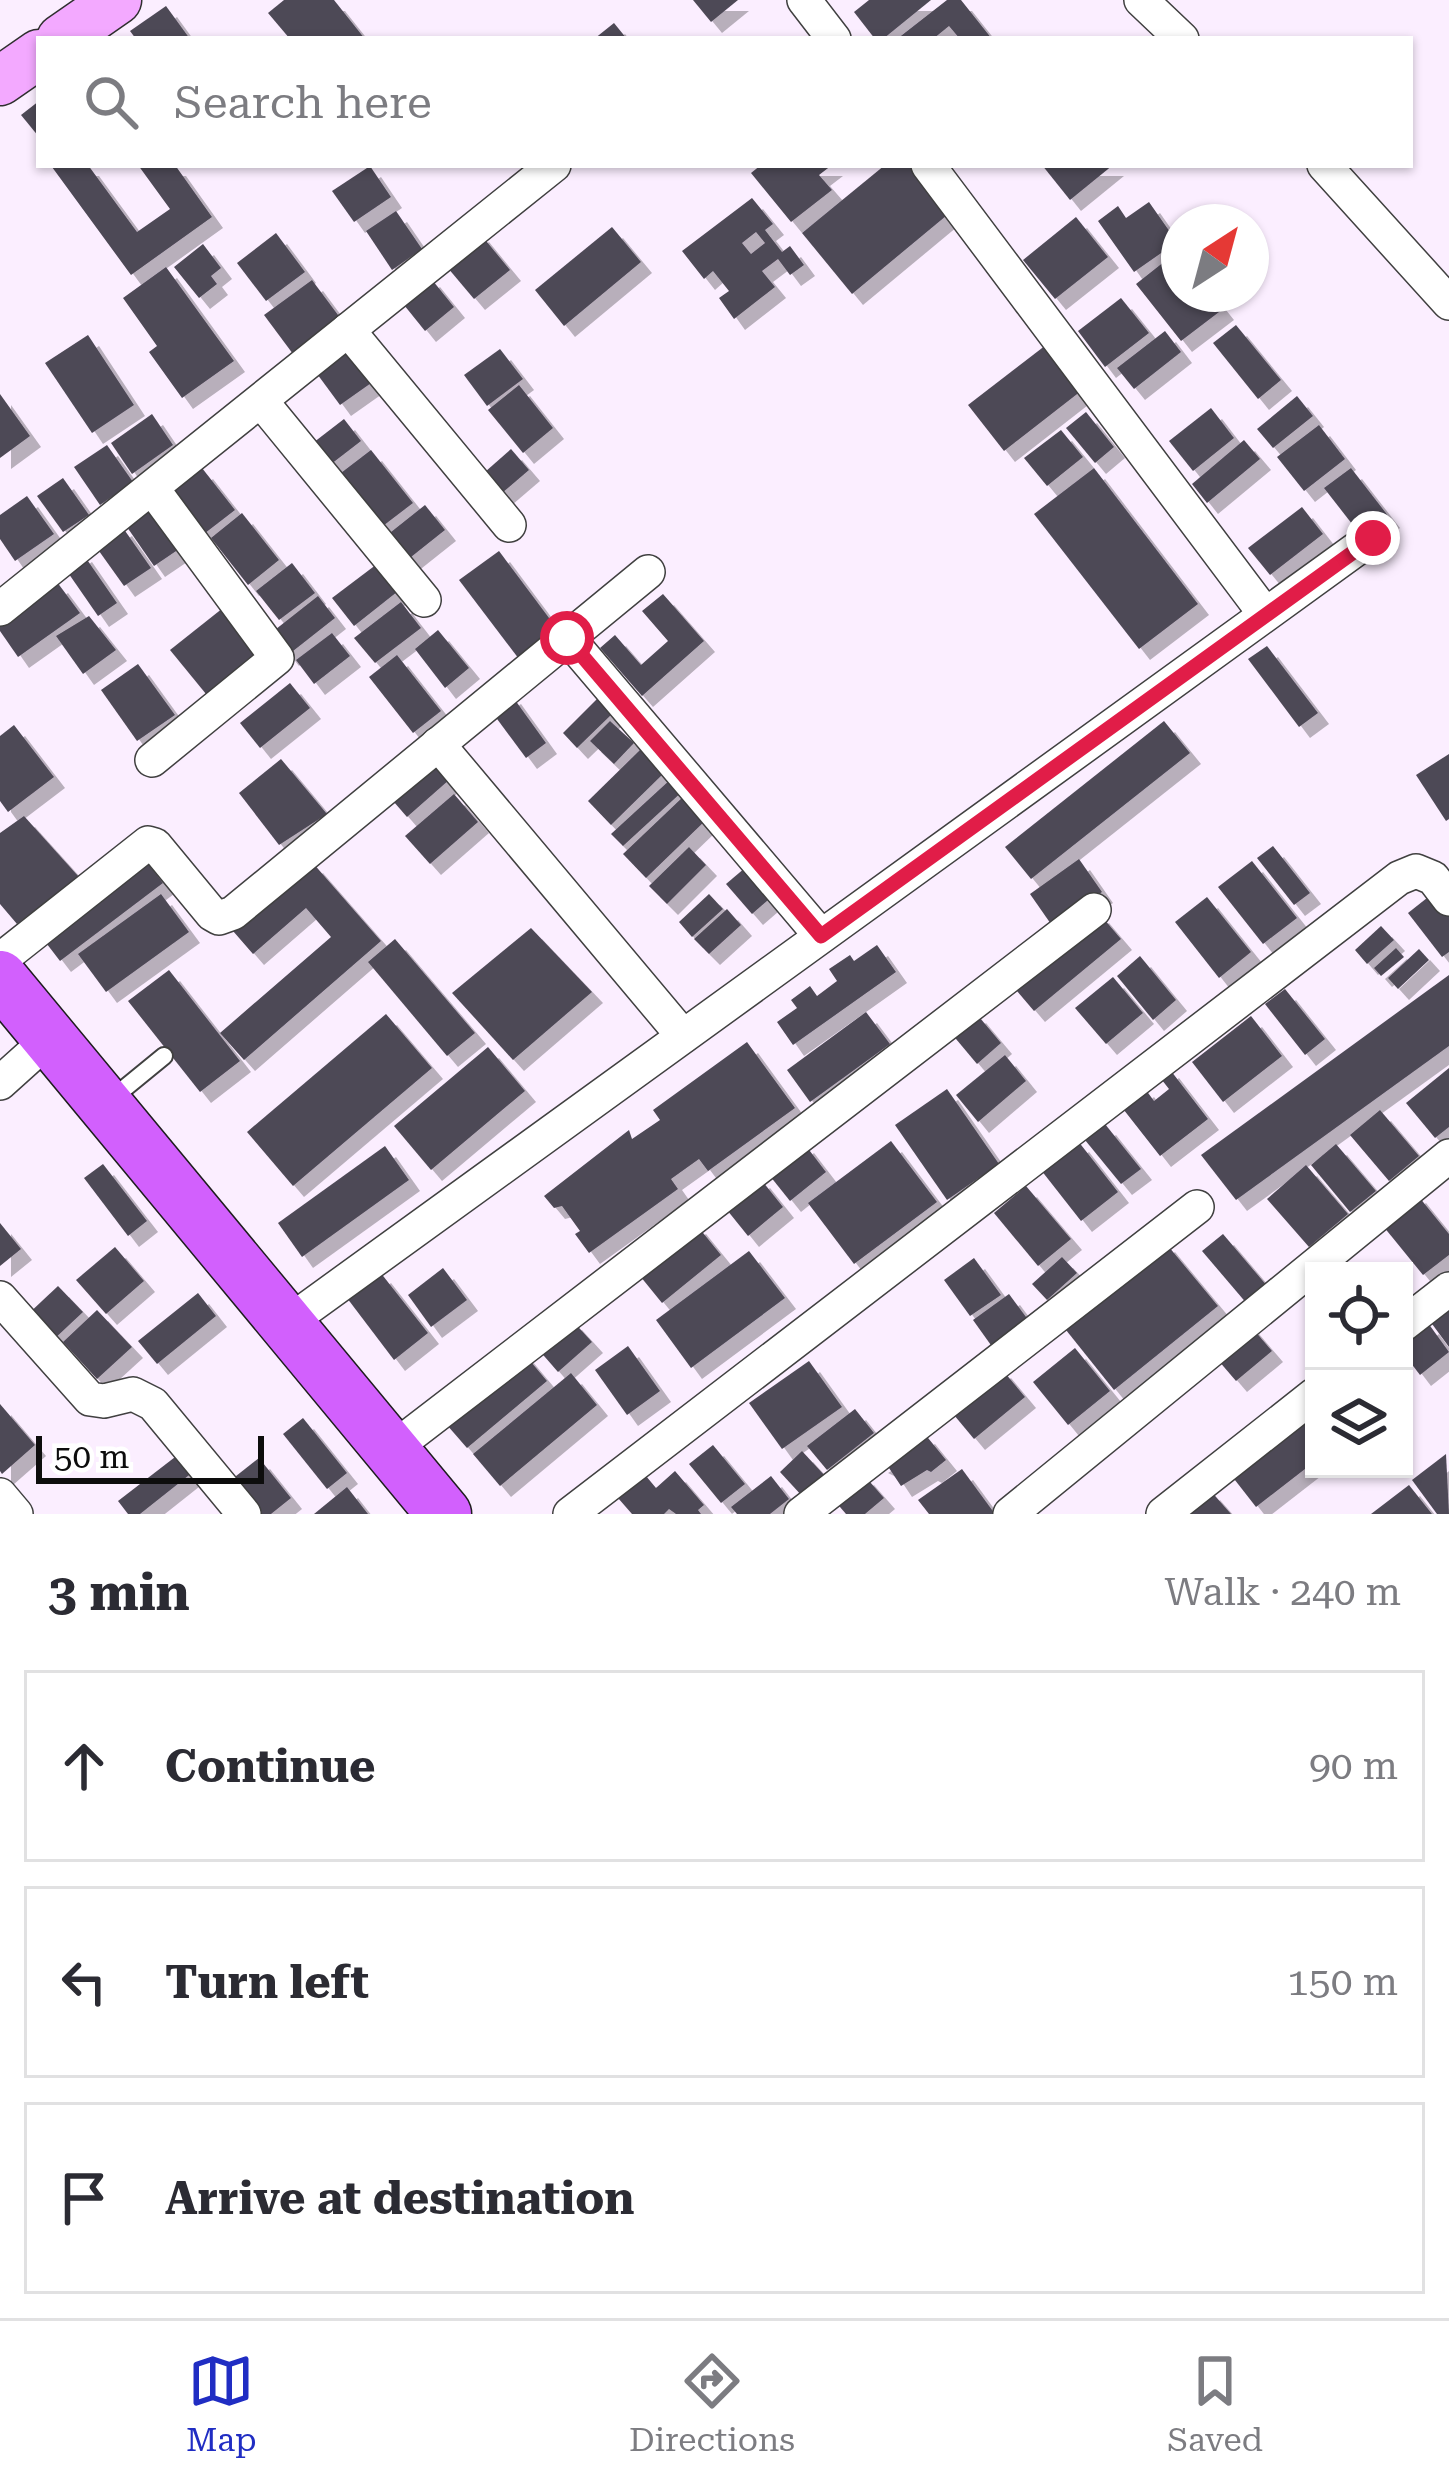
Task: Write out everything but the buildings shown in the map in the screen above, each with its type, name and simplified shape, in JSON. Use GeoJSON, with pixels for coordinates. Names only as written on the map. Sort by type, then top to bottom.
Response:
{"type":"FeatureCollection","features":[{"type":"Feature","properties":{"kind":"main road"},"geometry":{"type":"LineString","coordinates":[[65,36],[117,0]]}},
{"type":"Feature","properties":{"kind":"main road"},"geometry":{"type":"LineString","coordinates":[[0,81],[36,56]]}},
{"type":"Feature","properties":{"kind":"main road"},"geometry":{"type":"LineString","coordinates":[[0,978],[444,1514]]}},
{"type":"Feature","properties":{"kind":"street"},"geometry":{"type":"LineString","coordinates":[[804,0],[832,36]]}},
{"type":"Feature","properties":{"kind":"street"},"geometry":{"type":"LineString","coordinates":[[1141,0],[1179,36]]}},
{"type":"Feature","properties":{"kind":"street"},"geometry":{"type":"LineString","coordinates":[[0,609],[550,168]]}},
{"type":"Feature","properties":{"kind":"street"},"geometry":{"type":"LineString","coordinates":[[930,168],[1265,614]]}},
{"type":"Feature","properties":{"kind":"street"},"geometry":{"type":"LineString","coordinates":[[1327,168],[1449,303]]}},
{"type":"Feature","properties":{"kind":"street"},"geometry":{"type":"LineString","coordinates":[[348,330],[509,525]]}},
{"type":"Feature","properties":{"kind":"street"},"geometry":{"type":"LineString","coordinates":[[261,401],[424,600]]}},
{"type":"Feature","properties":{"kind":"street"},"geometry":{"type":"LineString","coordinates":[[152,488],[278,658],[152,760]]}},
{"type":"Feature","properties":{"kind":"street"},"geometry":{"type":"LineString","coordinates":[[286,1324],[1373,538]]}},
{"type":"Feature","properties":{"kind":"street"},"geometry":{"type":"LineString","coordinates":[[0,960],[148,843],[155,845],[212,914],[219,918],[233,913],[648,572]]}},
{"type":"Feature","properties":{"kind":"street"},"geometry":{"type":"LineString","coordinates":[[567,638],[821,936]]}},
{"type":"Feature","properties":{"kind":"street"},"geometry":{"type":"LineString","coordinates":[[438,744],[683,1036]]}},
{"type":"Feature","properties":{"kind":"street"},"geometry":{"type":"LineString","coordinates":[[570,1514],[1399,878],[1416,871],[1432,878],[1449,899]]}},
{"type":"Feature","properties":{"kind":"street"},"geometry":{"type":"LineString","coordinates":[[391,1450],[1094,910]]}},
{"type":"Feature","properties":{"kind":"street"},"geometry":{"type":"LineString","coordinates":[[0,1083],[50,1038]]}},
{"type":"Feature","properties":{"kind":"street"},"geometry":{"type":"LineString","coordinates":[[1010,1514],[1449,1156]]}},
{"type":"Feature","properties":{"kind":"street"},"geometry":{"type":"LineString","coordinates":[[800,1514],[1197,1207]]}},
{"type":"Feature","properties":{"kind":"street"},"geometry":{"type":"LineString","coordinates":[[1413,1317],[1449,1289]]}},
{"type":"Feature","properties":{"kind":"street"},"geometry":{"type":"LineString","coordinates":[[0,1298],[90,1399],[104,1401],[133,1394],[154,1405],[244,1514]]}},
{"type":"Feature","properties":{"kind":"street"},"geometry":{"type":"LineString","coordinates":[[1162,1514],[1305,1402]]}},
{"type":"Feature","properties":{"kind":"street"},"geometry":{"type":"LineString","coordinates":[[0,1495],[16,1514]]}},
{"type":"Feature","properties":{"kind":"lane"},"geometry":{"type":"LineString","coordinates":[[105,1105],[164,1056]]}},
{"type":"Feature","properties":{"kind":"route"},"geometry":{"type":"LineString","coordinates":[[567,638],[821,936],[1373,538]]}}]}
